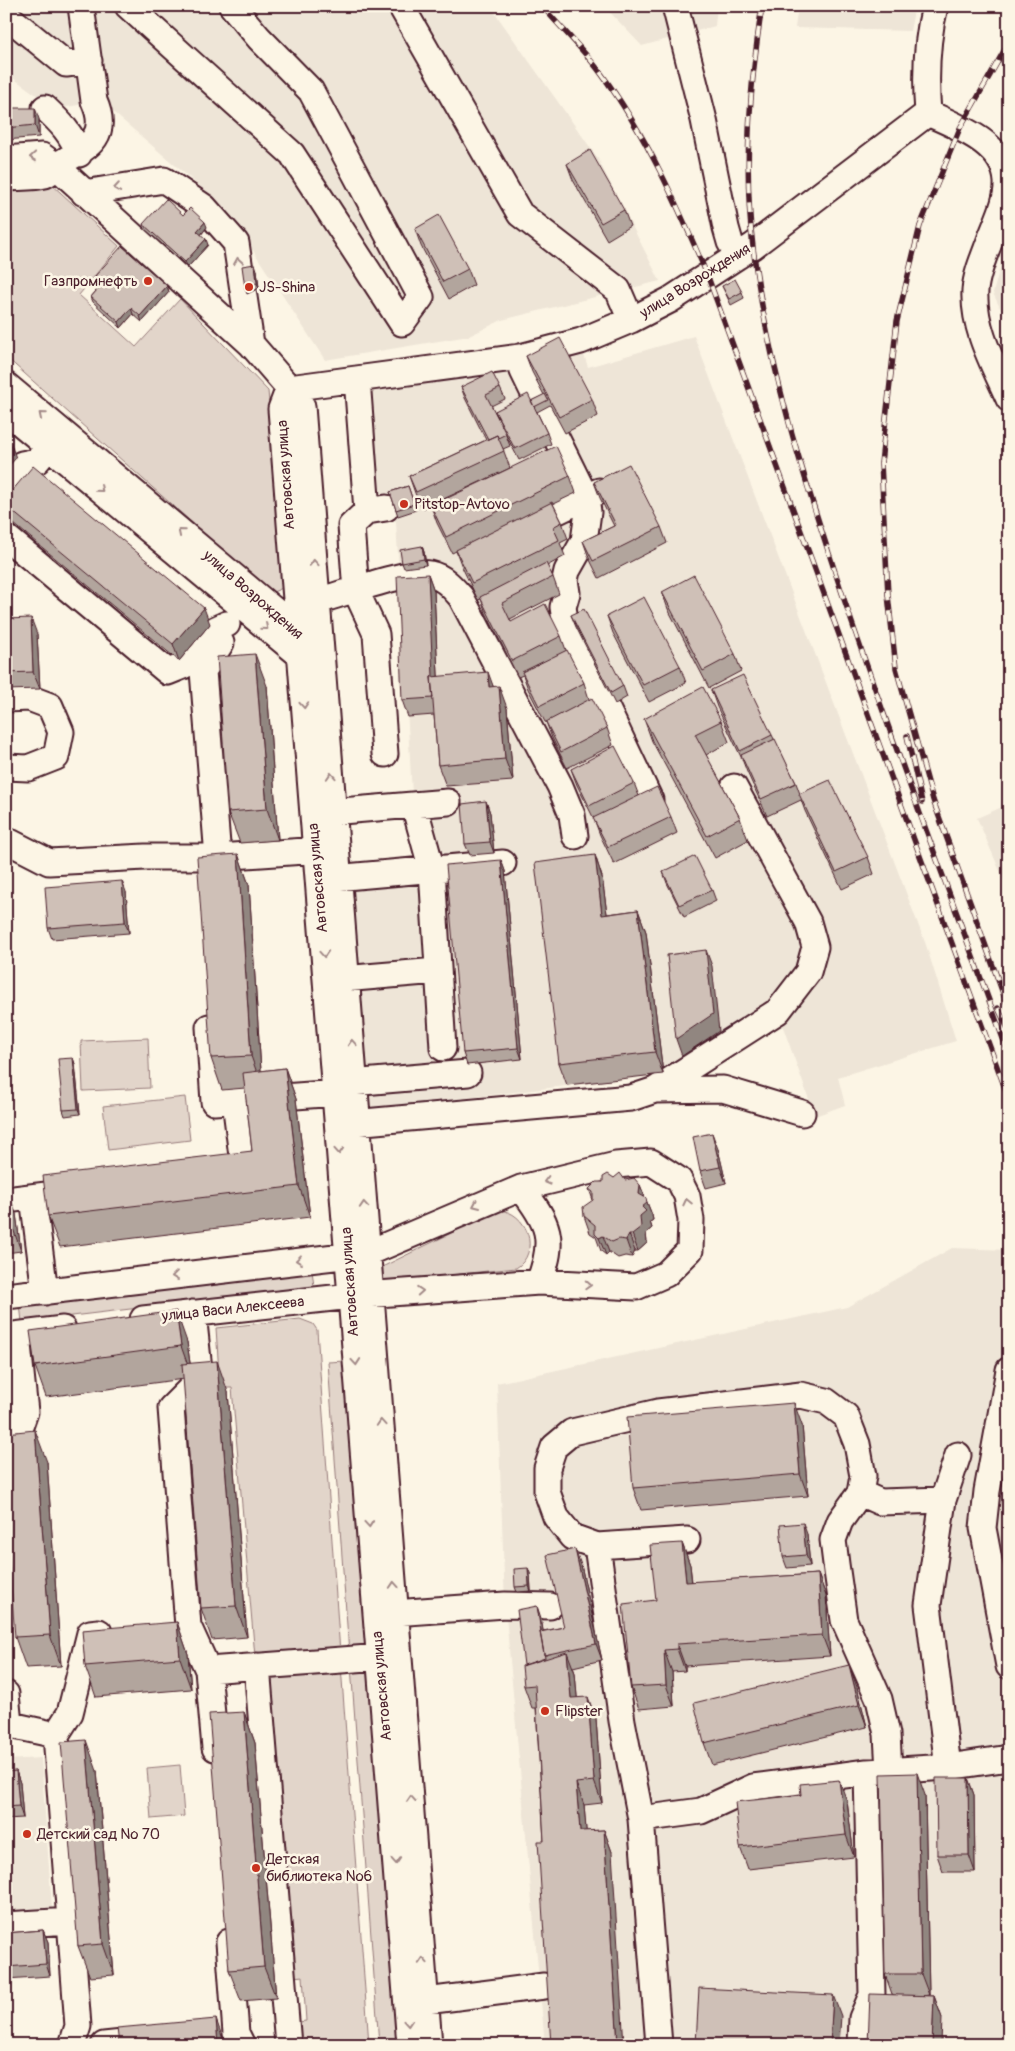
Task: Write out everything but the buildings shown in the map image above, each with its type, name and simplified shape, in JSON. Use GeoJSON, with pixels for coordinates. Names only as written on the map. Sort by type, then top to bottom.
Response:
{"type":"FeatureCollection","features":[{"type":"Feature","properties":{"kind":"street"},"geometry":{"type":"LineString","coordinates":[[6,178],[47,174],[56,166],[79,154],[94,141],[100,128],[100,114],[94,101],[81,6]]}},
{"type":"Feature","properties":{"kind":"street"},"geometry":{"type":"LineString","coordinates":[[128,6],[292,154],[402,323],[421,298],[325,117],[311,91],[259,38],[232,6]]}},
{"type":"Feature","properties":{"kind":"street"},"geometry":{"type":"LineString","coordinates":[[401,6],[520,214],[618,290],[631,320]]}},
{"type":"Feature","properties":{"kind":"street"},"geometry":{"type":"LineString","coordinates":[[675,6],[704,120],[726,228],[730,242],[738,256]]}},
{"type":"Feature","properties":{"kind":"street"},"geometry":{"type":"LineString","coordinates":[[935,6],[929,29],[927,53],[928,113],[989,145],[1005,157],[1007,181],[1005,199],[980,269],[975,290],[976,310],[988,352],[1009,399]]}},
{"type":"Feature","properties":{"kind":"street"},"geometry":{"type":"LineString","coordinates":[[6,15],[66,64],[89,61]]}},
{"type":"Feature","properties":{"kind":"street"},"geometry":{"type":"LineString","coordinates":[[45,108],[64,125],[74,141],[79,154]]}},
{"type":"Feature","properties":{"kind":"street","name":"улица Возрождения"},"geometry":{"type":"LineString","coordinates":[[289,388],[520,358],[581,341],[631,320],[670,300],[738,256],[928,113]]}},
{"type":"Feature","properties":{"kind":"street"},"geometry":{"type":"LineString","coordinates":[[6,159],[42,156],[56,166],[251,344],[289,388]]}},
{"type":"Feature","properties":{"kind":"street"},"geometry":{"type":"LineString","coordinates":[[84,193],[164,180],[204,207],[236,243],[251,344]]}},
{"type":"Feature","properties":{"kind":"street"},"geometry":{"type":"LineString","coordinates":[[520,358],[523,371],[541,407],[554,456],[586,498],[588,512],[584,541],[567,571],[565,580],[567,593],[553,611],[565,620],[572,660],[617,752],[650,800],[609,821]]}},
{"type":"Feature","properties":{"kind":"street"},"geometry":{"type":"LineString","coordinates":[[357,379],[377,510],[351,526],[356,591],[376,634],[385,754]]}},
{"type":"Feature","properties":{"kind":"street","name":"улица Возрождения"},"geometry":{"type":"LineString","coordinates":[[6,385],[49,446],[234,615],[311,660]]}},
{"type":"Feature","properties":{"kind":"street","name":"Автовская улица"},"geometry":{"type":"LineString","coordinates":[[289,388],[302,406],[317,601],[311,660],[386,1613],[429,2045]]}},
{"type":"Feature","properties":{"kind":"street","name":"Автовская улица"},"geometry":{"type":"LineString","coordinates":[[289,388],[281,409],[299,631],[311,660]]}},
{"type":"Feature","properties":{"kind":"street","name":"улица Возрождения"},"geometry":{"type":"LineString","coordinates":[[6,411],[49,446],[299,631]]}},
{"type":"Feature","properties":{"kind":"street"},"geometry":{"type":"LineString","coordinates":[[6,482],[22,464],[49,446]]}},
{"type":"Feature","properties":{"kind":"street"},"geometry":{"type":"LineString","coordinates":[[6,507],[31,477],[33,466],[49,446]]}},
{"type":"Feature","properties":{"kind":"street"},"geometry":{"type":"LineString","coordinates":[[507,536],[618,482]]}},
{"type":"Feature","properties":{"kind":"street"},"geometry":{"type":"LineString","coordinates":[[6,537],[168,672],[183,666],[216,629],[234,615]]}},
{"type":"Feature","properties":{"kind":"street"},"geometry":{"type":"LineString","coordinates":[[542,576],[560,570],[567,571]]}},
{"type":"Feature","properties":{"kind":"street"},"geometry":{"type":"LineString","coordinates":[[317,601],[405,576],[430,574],[447,581],[461,597],[560,786],[572,815],[575,836]]}},
{"type":"Feature","properties":{"kind":"street"},"geometry":{"type":"LineString","coordinates":[[205,864],[202,671],[207,661],[226,638],[234,615]]}},
{"type":"Feature","properties":{"kind":"street"},"geometry":{"type":"LineString","coordinates":[[6,699],[29,698],[53,702],[61,732],[56,757],[28,768],[6,767]]}},
{"type":"Feature","properties":{"kind":"street"},"geometry":{"type":"LineString","coordinates":[[348,1124],[631,1098],[655,1090],[778,1011],[808,972],[815,947],[808,922],[734,787]]}},
{"type":"Feature","properties":{"kind":"street"},"geometry":{"type":"LineString","coordinates":[[323,813],[448,802]]}},
{"type":"Feature","properties":{"kind":"street"},"geometry":{"type":"LineString","coordinates":[[414,805],[432,870],[443,1048]]}},
{"type":"Feature","properties":{"kind":"street"},"geometry":{"type":"LineString","coordinates":[[6,840],[48,862],[145,857],[205,864],[326,849]]}},
{"type":"Feature","properties":{"kind":"street"},"geometry":{"type":"LineString","coordinates":[[328,879],[503,863]]}},
{"type":"Feature","properties":{"kind":"street"},"geometry":{"type":"LineString","coordinates":[[336,980],[437,971]]}},
{"type":"Feature","properties":{"kind":"street"},"geometry":{"type":"LineString","coordinates":[[208,1004],[214,1102],[236,1101],[468,1073]]}},
{"type":"Feature","properties":{"kind":"street"},"geometry":{"type":"LineString","coordinates":[[655,1090],[724,1089],[802,1112]]}},
{"type":"Feature","properties":{"kind":"street"},"geometry":{"type":"LineString","coordinates":[[209,1176],[244,1172],[236,1101]]}},
{"type":"Feature","properties":{"kind":"street","name":"улица Васи Алексеева"},"geometry":{"type":"LineString","coordinates":[[124,1322],[361,1295],[539,1282],[636,1287],[666,1274],[690,1250],[691,1220],[687,1196],[679,1180],[650,1162],[616,1165],[521,1188],[358,1254]]}},
{"type":"Feature","properties":{"kind":"street"},"geometry":{"type":"LineString","coordinates":[[521,1188],[538,1210],[549,1236],[548,1259],[539,1282]]}},
{"type":"Feature","properties":{"kind":"street"},"geometry":{"type":"LineString","coordinates":[[6,1200],[99,1189]]}},
{"type":"Feature","properties":{"kind":"street"},"geometry":{"type":"LineString","coordinates":[[34,1197],[45,1292]]}},
{"type":"Feature","properties":{"kind":"street"},"geometry":{"type":"LineString","coordinates":[[6,1296],[358,1254]]}},
{"type":"Feature","properties":{"kind":"street"},"geometry":{"type":"LineString","coordinates":[[193,1313],[200,1379],[171,1408],[178,1626],[208,1670],[217,1769]]}},
{"type":"Feature","properties":{"kind":"street"},"geometry":{"type":"LineString","coordinates":[[6,1454],[15,1440],[16,1413],[12,1335],[86,1326]]}},
{"type":"Feature","properties":{"kind":"street"},"geometry":{"type":"LineString","coordinates":[[1009,1370],[987,1491],[983,1528],[1009,1666]]}},
{"type":"Feature","properties":{"kind":"street"},"geometry":{"type":"LineString","coordinates":[[686,1540],[597,1546],[572,1537],[556,1517],[547,1492],[546,1468],[554,1447],[572,1432],[658,1412],[801,1395],[826,1400],[846,1416],[857,1444],[863,1476],[860,1493],[840,1520],[833,1540],[836,1564],[844,1620],[879,1699],[887,1734],[878,1771],[872,1996],[862,2018],[860,2045]]}},
{"type":"Feature","properties":{"kind":"street"},"geometry":{"type":"LineString","coordinates":[[948,1767],[928,1605],[943,1500],[958,1455]]}},
{"type":"Feature","properties":{"kind":"street"},"geometry":{"type":"LineString","coordinates":[[860,1493],[880,1502],[943,1500]]}},
{"type":"Feature","properties":{"kind":"street"},"geometry":{"type":"LineString","coordinates":[[597,1546],[622,1721],[641,1819],[659,2045]]}},
{"type":"Feature","properties":{"kind":"street"},"geometry":{"type":"LineString","coordinates":[[386,1613],[483,1601],[550,1606]]}},
{"type":"Feature","properties":{"kind":"street"},"geometry":{"type":"LineString","coordinates":[[72,2045],[78,2026],[56,1734],[70,1713],[90,1633],[119,1631]]}},
{"type":"Feature","properties":{"kind":"street"},"geometry":{"type":"LineString","coordinates":[[208,1670],[390,1656]]}},
{"type":"Feature","properties":{"kind":"street","name":"Автовская улица"},"geometry":{"type":"LineString","coordinates":[[390,1656],[410,2045]]}},
{"type":"Feature","properties":{"kind":"street"},"geometry":{"type":"LineString","coordinates":[[257,1666],[288,2045]]}},
{"type":"Feature","properties":{"kind":"street"},"geometry":{"type":"LineString","coordinates":[[6,1694],[8,1724],[56,1734]]}},
{"type":"Feature","properties":{"kind":"street"},"geometry":{"type":"LineString","coordinates":[[641,1819],[701,1812],[753,1787],[878,1771],[948,1767],[1009,1758]]}},
{"type":"Feature","properties":{"kind":"street"},"geometry":{"type":"LineString","coordinates":[[6,1925],[70,1921]]}},
{"type":"Feature","properties":{"kind":"street"},"geometry":{"type":"LineString","coordinates":[[228,1922],[232,2037]]}},
{"type":"Feature","properties":{"kind":"street"},"geometry":{"type":"LineString","coordinates":[[426,2001],[544,1986]]}},
{"type":"Feature","properties":{"kind":"street"},"geometry":{"type":"LineString","coordinates":[[104,2045],[170,2039]]}},
{"type":"Feature","properties":{"kind":"shaded area"},"geometry":{"type":"Polygon","coordinates":[[[6,6],[490,6],[597,157],[660,281],[502,320],[469,336],[325,360],[225,208],[100,101],[56,109],[6,73],[6,6]]]}},
{"type":"Feature","properties":{"kind":"shaded area"},"geometry":{"type":"Polygon","coordinates":[[[604,6],[717,6],[715,26],[642,46],[604,6]]]}},
{"type":"Feature","properties":{"kind":"shaded area"},"geometry":{"type":"Polygon","coordinates":[[[798,6],[915,6],[910,31],[795,28],[798,6]]]}},
{"type":"Feature","properties":{"kind":"shaded area"},"geometry":{"type":"Polygon","coordinates":[[[49,182],[119,246],[79,295],[136,347],[180,299],[268,391],[287,586],[271,593],[6,357],[6,186],[49,182]]]}},
{"type":"Feature","properties":{"kind":"shaded area"},"geometry":{"type":"Polygon","coordinates":[[[1009,235],[1009,327],[993,293],[1009,235]]]}},
{"type":"Feature","properties":{"kind":"shaded area"},"geometry":{"type":"Polygon","coordinates":[[[694,336],[926,945],[956,1041],[838,1077],[845,1105],[815,1116],[773,999],[682,1056],[663,1074],[368,1110],[352,884],[417,878],[396,522],[372,478],[364,385],[584,355],[588,367],[694,336]]]}},
{"type":"Feature","properties":{"kind":"shaded area"},"geometry":{"type":"Polygon","coordinates":[[[1009,804],[1009,892],[977,818],[1009,804]]]}},
{"type":"Feature","properties":{"kind":"shaded area"},"geometry":{"type":"Polygon","coordinates":[[[148,1038],[150,1088],[83,1091],[81,1041],[148,1038]]]}},
{"type":"Feature","properties":{"kind":"shaded area"},"geometry":{"type":"Polygon","coordinates":[[[185,1097],[190,1140],[108,1150],[103,1106],[185,1097]]]}},
{"type":"Feature","properties":{"kind":"shaded area"},"geometry":{"type":"Polygon","coordinates":[[[498,1210],[508,1212],[517,1217],[528,1234],[528,1253],[524,1261],[516,1268],[384,1282],[380,1280],[378,1269],[498,1210]]]}},
{"type":"Feature","properties":{"kind":"shaded area"},"geometry":{"type":"Polygon","coordinates":[[[952,1248],[1009,1250],[1009,2045],[545,2045],[505,1605],[497,1383],[847,1307],[952,1248]]]}},
{"type":"Feature","properties":{"kind":"shaded area"},"geometry":{"type":"Polygon","coordinates":[[[312,1270],[314,1287],[22,1322],[20,1304],[312,1270]]]}},
{"type":"Feature","properties":{"kind":"shaded area"},"geometry":{"type":"Polygon","coordinates":[[[300,1319],[313,1324],[317,1330],[340,1653],[255,1657],[232,1388],[220,1388],[216,1328],[300,1319]]]}},
{"type":"Feature","properties":{"kind":"shaded area"},"geometry":{"type":"Polygon","coordinates":[[[345,1361],[368,1652],[349,1653],[328,1362],[345,1361]]]}},
{"type":"Feature","properties":{"kind":"shaded area"},"geometry":{"type":"Polygon","coordinates":[[[369,1665],[398,2043],[379,2044],[351,1666],[369,1665]]]}},
{"type":"Feature","properties":{"kind":"shaded area"},"geometry":{"type":"Polygon","coordinates":[[[341,1666],[369,2044],[300,2045],[292,2023],[306,2021],[303,1976],[293,1977],[270,1682],[274,1674],[341,1666]]]}},
{"type":"Feature","properties":{"kind":"shaded area","name":"Детский сад № 70"},"geometry":{"type":"Polygon","coordinates":[[[41,1758],[52,1909],[6,1914],[6,1760],[41,1758]]]}},
{"type":"Feature","properties":{"kind":"shaded area"},"geometry":{"type":"Polygon","coordinates":[[[180,1765],[184,1816],[151,1819],[147,1768],[180,1765]]]}},
{"type":"Feature","properties":{"kind":"railway"},"geometry":{"type":"LineString","coordinates":[[542,6],[586,55],[617,96],[660,171],[697,250],[1009,1099]]}},
{"type":"Feature","properties":{"kind":"railway"},"geometry":{"type":"LineString","coordinates":[[762,6],[751,96],[748,187],[753,247],[768,337],[778,382],[816,514],[864,659],[1009,1055]]}},
{"type":"Feature","properties":{"kind":"railway"},"geometry":{"type":"LineString","coordinates":[[1009,42],[960,128],[920,226],[897,321],[881,463],[888,595],[896,668],[933,800],[1009,1010]]}},
{"type":"Feature","properties":{"kind":"railway"},"geometry":{"type":"LineString","coordinates":[[907,736],[922,802]]}},
{"type":"Feature","properties":{"kind":"railway"},"geometry":{"type":"LineString","coordinates":[[998,1008],[1009,1031]]}},
{"type":"Feature","properties":{"kind":"place","name":"Газпромнефть"},"geometry":{"type":"Point","coordinates":[148,281]}},
{"type":"Feature","properties":{"kind":"place","name":"JS-Shina"},"geometry":{"type":"Point","coordinates":[249,287]}},
{"type":"Feature","properties":{"kind":"place","name":"Pitstop-Avtovo"},"geometry":{"type":"Point","coordinates":[404,504]}},
{"type":"Feature","properties":{"kind":"place","name":"Flipster"},"geometry":{"type":"Point","coordinates":[545,1711]}},
{"type":"Feature","properties":{"kind":"place","name":"Детский сад № 70"},"geometry":{"type":"Point","coordinates":[27,1834]}},
{"type":"Feature","properties":{"kind":"place","name":"Детская библиотека №6"},"geometry":{"type":"Point","coordinates":[256,1868]}}]}
